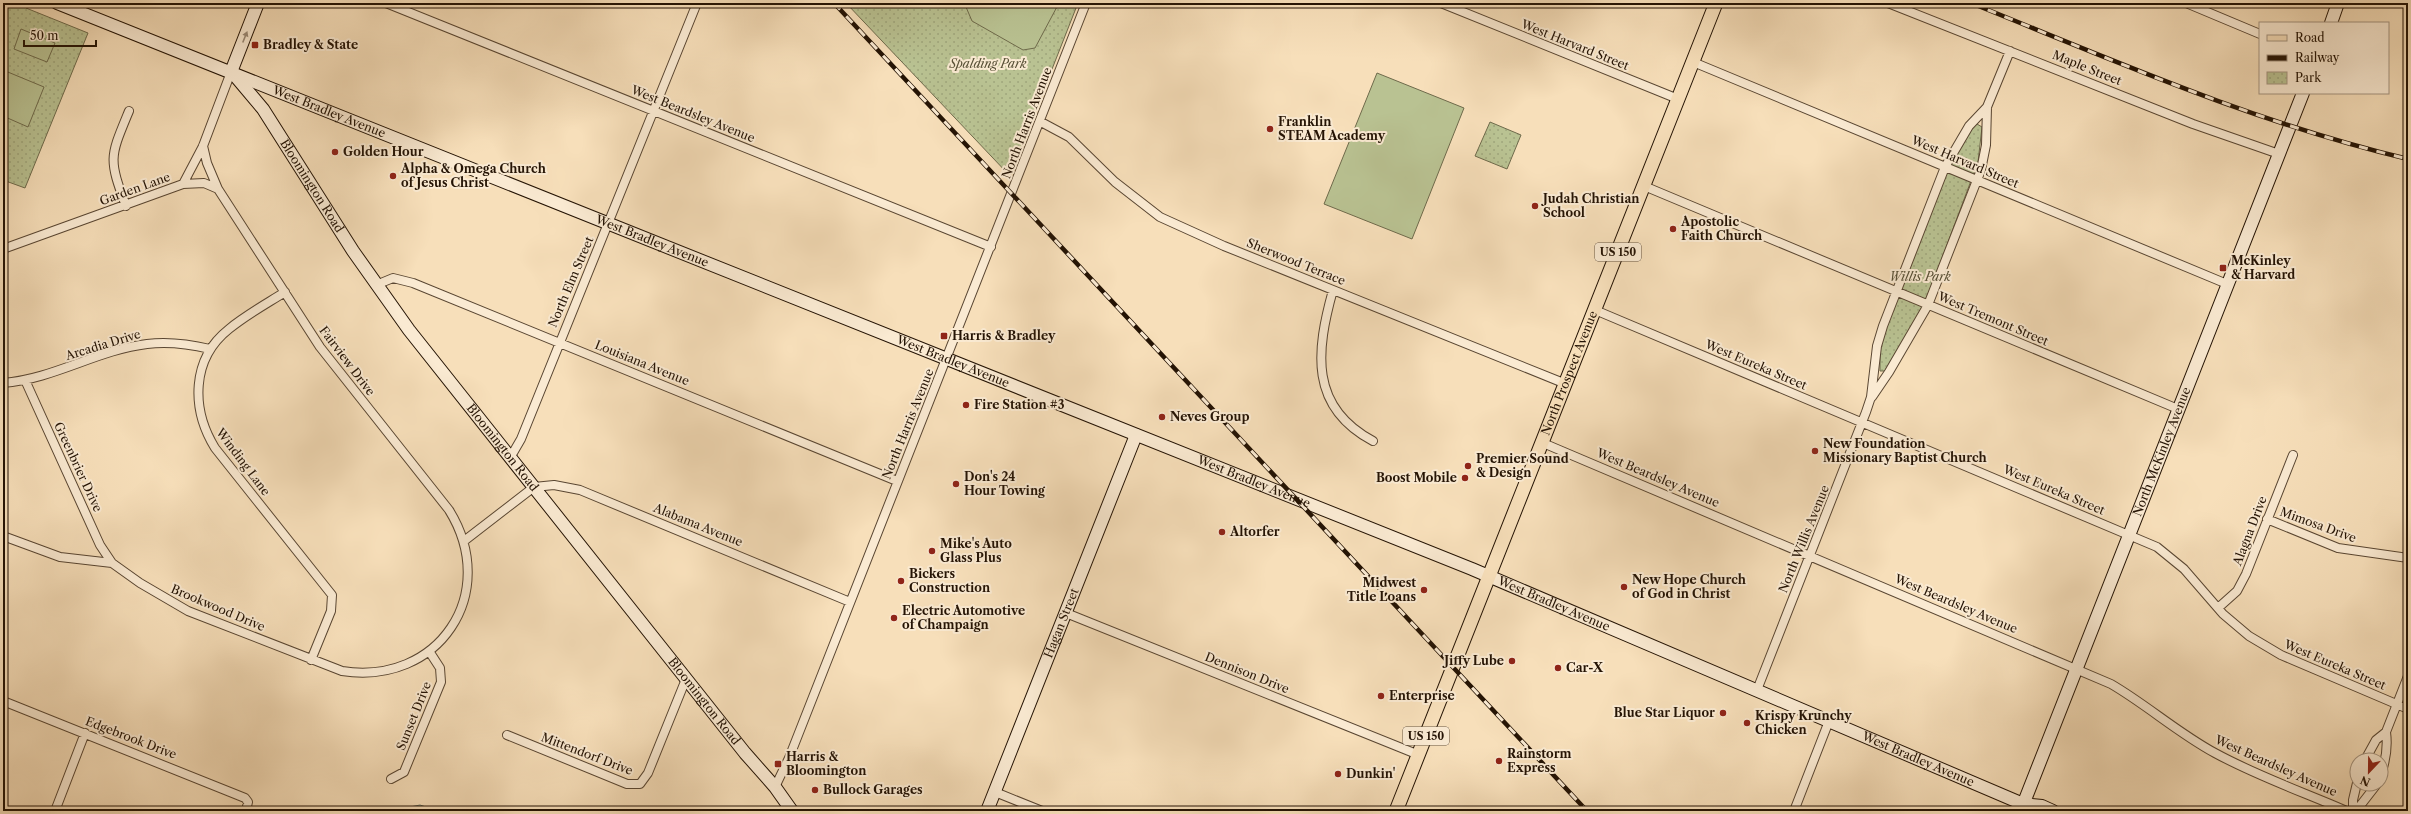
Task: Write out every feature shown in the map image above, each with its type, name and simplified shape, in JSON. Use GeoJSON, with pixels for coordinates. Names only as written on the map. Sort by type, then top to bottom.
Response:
{"type":"FeatureCollection","features":[{"type":"Feature","properties":{"kind":"main road","name":"West Bradley Avenue"},"geometry":{"type":"LineString","coordinates":[[57,3],[1490,577],[1829,721],[2025,808],[2042,806],[2053,811]]}},
{"type":"Feature","properties":{"kind":"main road"},"geometry":{"type":"LineString","coordinates":[[231,72],[258,3]]}},
{"type":"Feature","properties":{"kind":"main road","name":"North Prospect Avenue"},"geometry":{"type":"LineString","coordinates":[[1396,811],[1490,577],[1716,3]]}},
{"type":"Feature","properties":{"kind":"main road"},"geometry":{"type":"LineString","coordinates":[[2331,22],[2338,3]]}},
{"type":"Feature","properties":{"kind":"main road","name":"Bloomington Road"},"geometry":{"type":"LineString","coordinates":[[231,72],[253,94],[264,109],[376,285],[409,330],[686,679],[775,787],[792,811]]}},
{"type":"Feature","properties":{"kind":"main road","name":"North McKinley Avenue"},"geometry":{"type":"LineString","coordinates":[[2025,808],[2128,535],[2303,94]]}},
{"type":"Feature","properties":{"kind":"main road","name":"Hagan Street"},"geometry":{"type":"LineString","coordinates":[[987,811],[1136,435]]}},
{"type":"Feature","properties":{"kind":"street","name":"West Beardsley Avenue"},"geometry":{"type":"LineString","coordinates":[[386,3],[991,247]]}},
{"type":"Feature","properties":{"kind":"street","name":"North Elm Street"},"geometry":{"type":"LineString","coordinates":[[510,458],[521,439],[697,3]]}},
{"type":"Feature","properties":{"kind":"street","name":"North Harris Avenue"},"geometry":{"type":"LineString","coordinates":[[775,787],[789,758],[1041,122],[1086,3]]}},
{"type":"Feature","properties":{"kind":"street","name":"West Harvard Street"},"geometry":{"type":"LineString","coordinates":[[1441,3],[1678,100]]}},
{"type":"Feature","properties":{"kind":"street","name":"Maple Street"},"geometry":{"type":"LineString","coordinates":[[1888,3],[2193,124],[2279,154]]}},
{"type":"Feature","properties":{"kind":"street"},"geometry":{"type":"LineString","coordinates":[[2186,3],[2259,34]]}},
{"type":"Feature","properties":{"kind":"street","name":"North Willis Avenue"},"geometry":{"type":"LineString","coordinates":[[1871,397],[1897,359],[1928,305],[1977,180],[1984,157],[1987,107],[2010,51]]}},
{"type":"Feature","properties":{"kind":"street","name":"West Harvard Street"},"geometry":{"type":"LineString","coordinates":[[1693,62],[2228,284]]}},
{"type":"Feature","properties":{"kind":"street","name":"Garden Lane"},"geometry":{"type":"LineString","coordinates":[[3,249],[126,206],[183,184],[203,146],[231,72]]}},
{"type":"Feature","properties":{"kind":"street","name":"North Willis Avenue"},"geometry":{"type":"LineString","coordinates":[[1757,690],[1811,556],[1862,423],[1871,397],[1877,346],[1896,291],[1946,167],[1969,126],[1987,107]]}},
{"type":"Feature","properties":{"kind":"street"},"geometry":{"type":"LineString","coordinates":[[126,206],[115,178],[112,157],[129,111]]}},
{"type":"Feature","properties":{"kind":"street","name":"Sherwood Terrace"},"geometry":{"type":"LineString","coordinates":[[1041,122],[1069,137],[1114,182],[1160,217],[1224,246],[1566,384]]}},
{"type":"Feature","properties":{"kind":"street","name":"Fairview Drive"},"geometry":{"type":"LineString","coordinates":[[203,146],[207,163],[218,189],[320,347],[449,510],[464,541]]}},
{"type":"Feature","properties":{"kind":"street"},"geometry":{"type":"LineString","coordinates":[[183,184],[204,183],[218,189]]}},
{"type":"Feature","properties":{"kind":"street","name":"West Tremont Street"},"geometry":{"type":"LineString","coordinates":[[1644,186],[2178,409]]}},
{"type":"Feature","properties":{"kind":"street","name":"Louisiana Avenue"},"geometry":{"type":"LineString","coordinates":[[376,285],[386,279],[401,278],[898,481]]}},
{"type":"Feature","properties":{"kind":"street"},"geometry":{"type":"LineString","coordinates":[[1333,290],[1321,342],[1326,388],[1342,418],[1355,431],[1373,441]]}},
{"type":"Feature","properties":{"kind":"street","name":"Winding Lane"},"geometry":{"type":"LineString","coordinates":[[285,292],[228,329],[210,349],[200,373],[197,389],[200,419],[215,448],[332,595],[331,611],[311,660]]}},
{"type":"Feature","properties":{"kind":"street","name":"West Eureka Street"},"geometry":{"type":"LineString","coordinates":[[1595,310],[2157,547],[2170,556],[2184,569],[2229,621],[2264,646],[2408,709]]}},
{"type":"Feature","properties":{"kind":"street","name":"Arcadia Drive"},"geometry":{"type":"LineString","coordinates":[[3,383],[25,380],[147,344],[175,343],[210,349]]}},
{"type":"Feature","properties":{"kind":"street","name":"Greenbrier Drive"},"geometry":{"type":"LineString","coordinates":[[25,380],[100,544],[112,562]]}},
{"type":"Feature","properties":{"kind":"street","name":"West Beardsley Avenue"},"geometry":{"type":"LineString","coordinates":[[1543,443],[2111,684],[2135,698],[2192,740],[2216,754],[2347,811]]}},
{"type":"Feature","properties":{"kind":"street","name":"Alagna Drive"},"geometry":{"type":"LineString","coordinates":[[2218,608],[2240,585],[2293,455]]}},
{"type":"Feature","properties":{"kind":"street","name":"Alabama Avenue"},"geometry":{"type":"LineString","coordinates":[[534,487],[554,485],[580,490],[850,602]]}},
{"type":"Feature","properties":{"kind":"street"},"geometry":{"type":"LineString","coordinates":[[429,651],[451,628],[464,601],[468,571],[464,541],[534,487]]}},
{"type":"Feature","properties":{"kind":"street","name":"Mimosa Drive"},"geometry":{"type":"LineString","coordinates":[[2267,519],[2338,548],[2408,558]]}},
{"type":"Feature","properties":{"kind":"street"},"geometry":{"type":"LineString","coordinates":[[3,536],[60,557],[112,562]]}},
{"type":"Feature","properties":{"kind":"street","name":"Brookwood Drive"},"geometry":{"type":"LineString","coordinates":[[112,562],[140,583],[188,611],[342,671],[369,673],[397,668],[429,651]]}},
{"type":"Feature","properties":{"kind":"street","name":"Dennison Drive"},"geometry":{"type":"LineString","coordinates":[[1066,613],[1419,755]]}},
{"type":"Feature","properties":{"kind":"street","name":"Sunset Drive"},"geometry":{"type":"LineString","coordinates":[[391,779],[404,772],[441,682],[440,668],[429,651]]}},
{"type":"Feature","properties":{"kind":"street"},"geometry":{"type":"LineString","coordinates":[[2386,752],[2386,732],[2408,676]]}},
{"type":"Feature","properties":{"kind":"street","name":"Mittendorf Drive"},"geometry":{"type":"LineString","coordinates":[[507,735],[626,784],[640,784],[648,773],[686,679]]}},
{"type":"Feature","properties":{"kind":"street","name":"Edgebrook Drive"},"geometry":{"type":"LineString","coordinates":[[3,701],[213,784],[248,800],[246,811]]}},
{"type":"Feature","properties":{"kind":"street"},"geometry":{"type":"LineString","coordinates":[[1794,811],[1829,721]]}},
{"type":"Feature","properties":{"kind":"street"},"geometry":{"type":"LineString","coordinates":[[2369,752],[2376,740],[2386,732]]}},
{"type":"Feature","properties":{"kind":"street"},"geometry":{"type":"LineString","coordinates":[[55,811],[85,733]]}},
{"type":"Feature","properties":{"kind":"street"},"geometry":{"type":"LineString","coordinates":[[995,792],[1042,811]]}},
{"type":"Feature","properties":{"kind":"street"},"geometry":{"type":"LineString","coordinates":[[2355,792],[2353,800],[2355,811]]}},
{"type":"Feature","properties":{"kind":"street"},"geometry":{"type":"LineString","coordinates":[[2355,811],[2370,792]]}},
{"type":"Feature","properties":{"kind":"green space"},"geometry":{"type":"Polygon","coordinates":[[[3,3],[20,3],[27,6],[26,8],[88,33],[25,188],[3,180],[3,3]]]}},
{"type":"Feature","properties":{"kind":"green space","name":"Spalding Park"},"geometry":{"type":"Polygon","coordinates":[[[846,3],[1078,3],[1010,176],[846,3]]]}},
{"type":"Feature","properties":{"kind":"green space"},"geometry":{"type":"Polygon","coordinates":[[[966,3],[1059,3],[1035,48],[1023,50],[972,21],[966,7],[966,3]]]}},
{"type":"Feature","properties":{"kind":"green space"},"geometry":{"type":"Polygon","coordinates":[[[21,29],[55,43],[47,62],[14,49],[21,29]]]}},
{"type":"Feature","properties":{"kind":"green space"},"geometry":{"type":"Polygon","coordinates":[[[3,70],[44,87],[28,127],[3,116],[3,70]]]}},
{"type":"Feature","properties":{"kind":"green space"},"geometry":{"type":"Polygon","coordinates":[[[1377,73],[1464,108],[1412,239],[1324,204],[1377,73]]]}},
{"type":"Feature","properties":{"kind":"green space"},"geometry":{"type":"Polygon","coordinates":[[[1490,122],[1521,135],[1507,169],[1475,156],[1490,122]]]}},
{"type":"Feature","properties":{"kind":"green space","name":"Willis Park"},"geometry":{"type":"Polygon","coordinates":[[[1977,124],[1982,127],[1978,162],[1932,285],[1915,322],[1885,371],[1880,371],[1880,347],[1927,218],[1953,159],[1966,137],[1977,124]]]}},
{"type":"Feature","properties":{"kind":"shaded area"},"geometry":{"type":"Polygon","coordinates":[[[420,805],[438,811],[421,808],[390,811],[420,805]]]}},
{"type":"Feature","properties":{"kind":"railway"},"geometry":{"type":"LineString","coordinates":[[834,3],[1587,811]]}},
{"type":"Feature","properties":{"kind":"railway"},"geometry":{"type":"LineString","coordinates":[[1971,3],[2132,68],[2241,109],[2296,128],[2408,159]]}},
{"type":"Feature","properties":{"kind":"place","name":"Bradley & State"},"geometry":{"type":"Point","coordinates":[255,45]}},
{"type":"Feature","properties":{"kind":"place","name":"Franklin STEAM Academy"},"geometry":{"type":"Point","coordinates":[1270,129]}},
{"type":"Feature","properties":{"kind":"place","name":"Golden Hour"},"geometry":{"type":"Point","coordinates":[335,152]}},
{"type":"Feature","properties":{"kind":"place","name":"Alpha & Omega Church of Jesus Christ"},"geometry":{"type":"Point","coordinates":[393,176]}},
{"type":"Feature","properties":{"kind":"place","name":"Judah Christian School"},"geometry":{"type":"Point","coordinates":[1535,206]}},
{"type":"Feature","properties":{"kind":"place","name":"Apostolic Faith Church"},"geometry":{"type":"Point","coordinates":[1673,229]}},
{"type":"Feature","properties":{"kind":"place","name":"McKinley & Harvard"},"geometry":{"type":"Point","coordinates":[2223,268]}},
{"type":"Feature","properties":{"kind":"place","name":"Harris & Bradley"},"geometry":{"type":"Point","coordinates":[944,336]}},
{"type":"Feature","properties":{"kind":"place","name":"Fire Station #3"},"geometry":{"type":"Point","coordinates":[966,405]}},
{"type":"Feature","properties":{"kind":"place","name":"Neves Group"},"geometry":{"type":"Point","coordinates":[1162,417]}},
{"type":"Feature","properties":{"kind":"place","name":"New Foundation Missionary Baptist Church"},"geometry":{"type":"Point","coordinates":[1815,451]}},
{"type":"Feature","properties":{"kind":"place","name":"Premier Sound & Design"},"geometry":{"type":"Point","coordinates":[1468,466]}},
{"type":"Feature","properties":{"kind":"place","name":"Boost Mobile"},"geometry":{"type":"Point","coordinates":[1465,478]}},
{"type":"Feature","properties":{"kind":"place","name":"Don's 24 Hour Towing"},"geometry":{"type":"Point","coordinates":[956,484]}},
{"type":"Feature","properties":{"kind":"place","name":"Altorfer"},"geometry":{"type":"Point","coordinates":[1222,532]}},
{"type":"Feature","properties":{"kind":"place","name":"Mike's Auto Glass Plus"},"geometry":{"type":"Point","coordinates":[932,551]}},
{"type":"Feature","properties":{"kind":"place","name":"Bickers Construction"},"geometry":{"type":"Point","coordinates":[901,581]}},
{"type":"Feature","properties":{"kind":"place","name":"New Hope Church of God in Christ"},"geometry":{"type":"Point","coordinates":[1624,587]}},
{"type":"Feature","properties":{"kind":"place","name":"Midwest Title Loans"},"geometry":{"type":"Point","coordinates":[1424,590]}},
{"type":"Feature","properties":{"kind":"place","name":"Electric Automotive of Champaign"},"geometry":{"type":"Point","coordinates":[894,618]}},
{"type":"Feature","properties":{"kind":"place","name":"Jiffy Lube"},"geometry":{"type":"Point","coordinates":[1512,661]}},
{"type":"Feature","properties":{"kind":"place","name":"Car-X"},"geometry":{"type":"Point","coordinates":[1558,668]}},
{"type":"Feature","properties":{"kind":"place","name":"Enterprise"},"geometry":{"type":"Point","coordinates":[1381,696]}},
{"type":"Feature","properties":{"kind":"place","name":"Blue Star Liquor"},"geometry":{"type":"Point","coordinates":[1723,713]}},
{"type":"Feature","properties":{"kind":"place","name":"Krispy Krunchy Chicken"},"geometry":{"type":"Point","coordinates":[1747,723]}},
{"type":"Feature","properties":{"kind":"place","name":"Rainstorm Express"},"geometry":{"type":"Point","coordinates":[1499,761]}},
{"type":"Feature","properties":{"kind":"place","name":"Harris & Bloomington"},"geometry":{"type":"Point","coordinates":[778,764]}},
{"type":"Feature","properties":{"kind":"place","name":"Dunkin'"},"geometry":{"type":"Point","coordinates":[1338,774]}},
{"type":"Feature","properties":{"kind":"place","name":"Bullock Garages"},"geometry":{"type":"Point","coordinates":[815,790]}}]}
